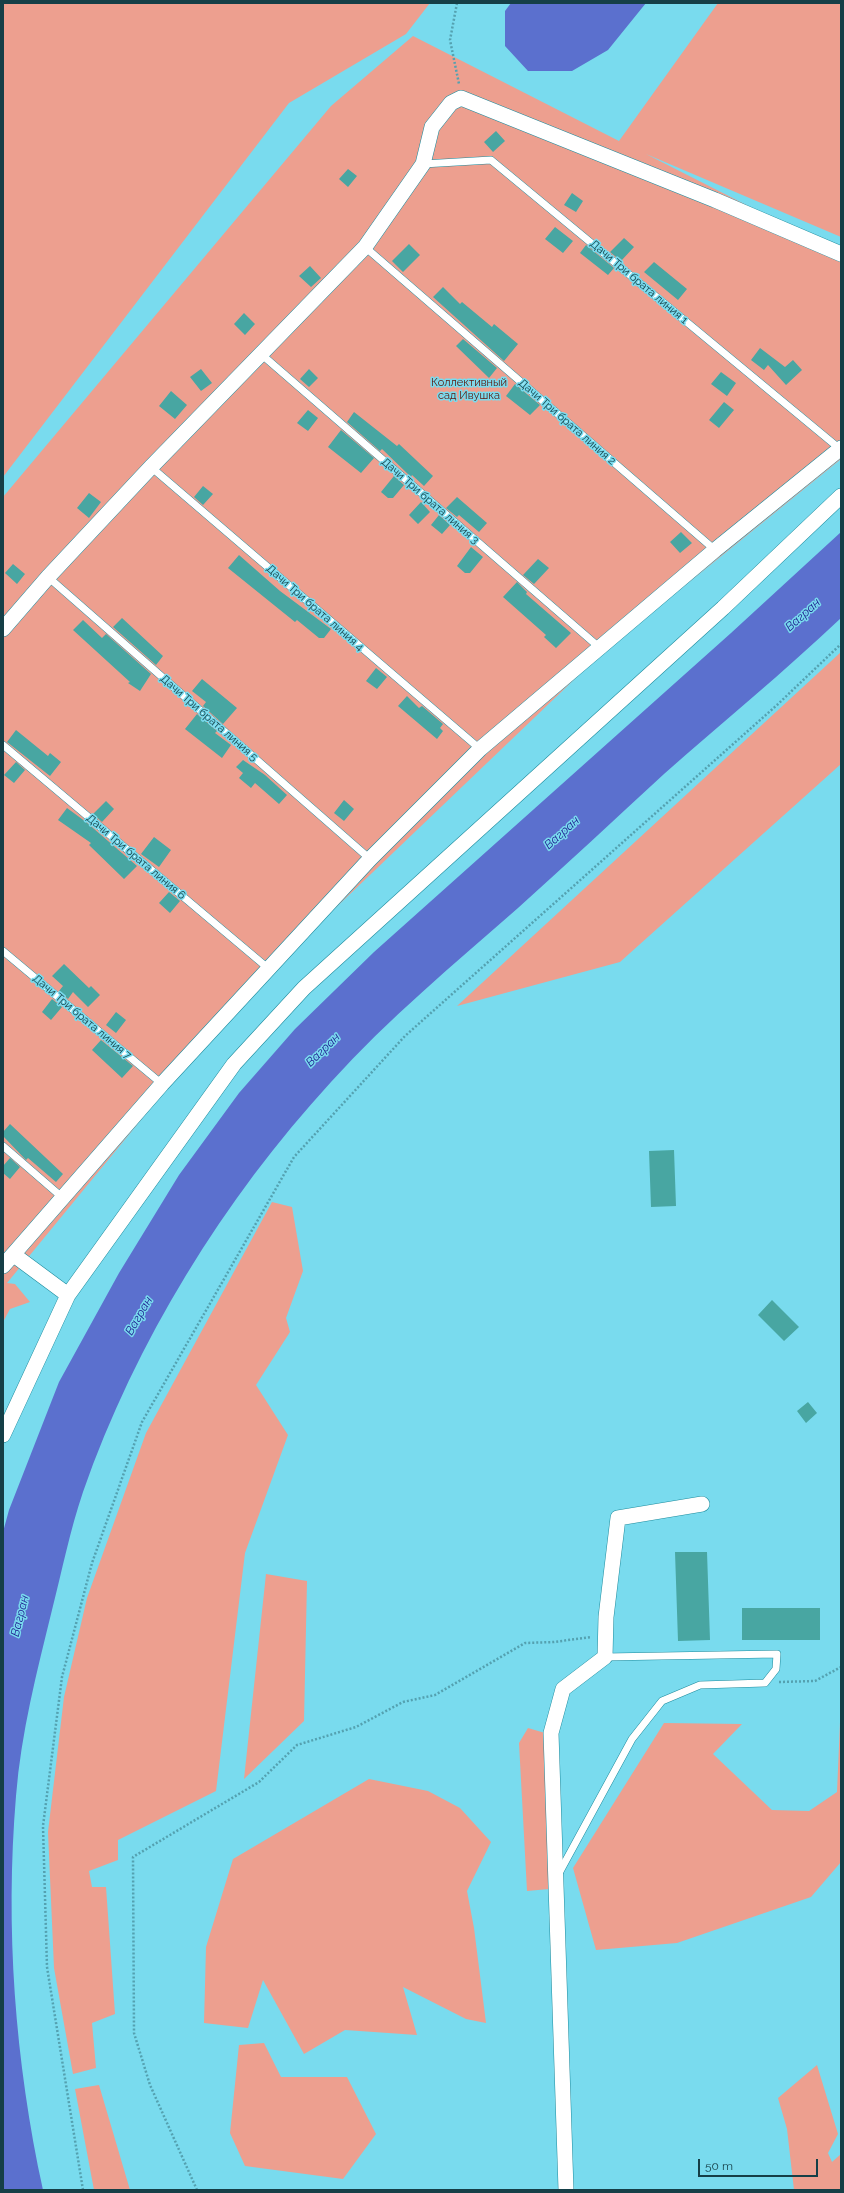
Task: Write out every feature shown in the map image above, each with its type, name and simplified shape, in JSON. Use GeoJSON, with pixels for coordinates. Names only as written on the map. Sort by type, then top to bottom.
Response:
{"type":"FeatureCollection","features":[{"type":"Feature","properties":{"kind":"street"},"geometry":{"type":"LineString","coordinates":[[3,629],[48,577],[151,467],[364,247],[423,164],[432,127],[451,103],[461,98],[715,200],[841,254]]}},
{"type":"Feature","properties":{"kind":"street"},"geometry":{"type":"LineString","coordinates":[[3,1266],[162,1084],[370,859],[480,749],[715,550],[840,448]]}},
{"type":"Feature","properties":{"kind":"street"},"geometry":{"type":"LineString","coordinates":[[3,1435],[68,1296],[234,1064],[304,988],[723,608],[841,496]]}},
{"type":"Feature","properties":{"kind":"street"},"geometry":{"type":"LineString","coordinates":[[14,1255],[68,1296]]}},
{"type":"Feature","properties":{"kind":"street"},"geometry":{"type":"LineString","coordinates":[[566,2190],[557,1878],[551,1733],[564,1689],[605,1657],[606,1617],[618,1518],[702,1504]]}},
{"type":"Feature","properties":{"kind":"lane","name":"Дачи Три брата линия 1"},"geometry":{"type":"LineString","coordinates":[[423,164],[491,160],[840,448]]}},
{"type":"Feature","properties":{"kind":"lane","name":"Дачи Три брата линия 2"},"geometry":{"type":"LineString","coordinates":[[364,247],[715,550]]}},
{"type":"Feature","properties":{"kind":"lane","name":"Дачи Три брата линия 3"},"geometry":{"type":"LineString","coordinates":[[261,354],[600,648]]}},
{"type":"Feature","properties":{"kind":"lane","name":"Дачи Три брата линия 4"},"geometry":{"type":"LineString","coordinates":[[151,467],[480,749]]}},
{"type":"Feature","properties":{"kind":"lane","name":"Дачи Три брата линия 5"},"geometry":{"type":"LineString","coordinates":[[48,577],[370,859]]}},
{"type":"Feature","properties":{"kind":"lane","name":"Дачи Три брата линия 6"},"geometry":{"type":"LineString","coordinates":[[3,745],[269,969]]}},
{"type":"Feature","properties":{"kind":"lane","name":"Дачи Три брата линия 7"},"geometry":{"type":"LineString","coordinates":[[3,951],[162,1084]]}},
{"type":"Feature","properties":{"kind":"lane"},"geometry":{"type":"LineString","coordinates":[[3,1146],[64,1198]]}},
{"type":"Feature","properties":{"kind":"lane"},"geometry":{"type":"LineString","coordinates":[[557,1878],[632,1739],[662,1701],[700,1685],[765,1683],[776,1669],[777,1654],[605,1657]]}},
{"type":"Feature","properties":{"kind":"path"},"geometry":{"type":"LineString","coordinates":[[458,3],[450,40],[461,98]]}},
{"type":"Feature","properties":{"kind":"path"},"geometry":{"type":"LineString","coordinates":[[83,2190],[47,1967],[43,1826],[62,1677],[92,1563],[142,1422],[294,1157],[405,1036],[777,705],[841,644]]}},
{"type":"Feature","properties":{"kind":"path"},"geometry":{"type":"LineString","coordinates":[[196,2190],[150,2085],[134,2032],[133,1858],[259,1782],[297,1745],[356,1727],[403,1702],[435,1695],[526,1643],[554,1642],[592,1637],[605,1657]]}},
{"type":"Feature","properties":{"kind":"path"},"geometry":{"type":"LineString","coordinates":[[765,1683],[815,1681],[841,1667]]}},
{"type":"Feature","properties":{"kind":"green space"},"geometry":{"type":"Polygon","coordinates":[[[3,3],[430,3],[406,34],[289,103],[3,477],[3,3]]]}},
{"type":"Feature","properties":{"kind":"green space","name":"Коллективный сад Ивушка"},"geometry":{"type":"Polygon","coordinates":[[[718,3],[841,3],[841,237],[646,154],[841,253],[841,459],[603,652],[303,939],[159,1098],[7,1283],[15,1284],[30,1302],[10,1309],[3,1322],[3,497],[331,106],[413,36],[619,141],[718,3]]]}},
{"type":"Feature","properties":{"kind":"green space"},"geometry":{"type":"Polygon","coordinates":[[[841,652],[841,764],[620,962],[457,1006],[841,652]]]}},
{"type":"Feature","properties":{"kind":"green space"},"geometry":{"type":"Polygon","coordinates":[[[272,1202],[292,1207],[303,1271],[286,1318],[290,1332],[256,1385],[288,1435],[245,1553],[216,1791],[118,1840],[118,1860],[89,1871],[92,1887],[106,1887],[115,2014],[92,2023],[96,2068],[73,2074],[54,1968],[48,1832],[64,1697],[87,1598],[146,1433],[272,1202]]]}},
{"type":"Feature","properties":{"kind":"green space"},"geometry":{"type":"Polygon","coordinates":[[[266,1574],[307,1581],[304,1721],[244,1779],[266,1574]]]}},
{"type":"Feature","properties":{"kind":"green space"},"geometry":{"type":"Polygon","coordinates":[[[841,1699],[841,1862],[811,1897],[677,1943],[596,1950],[573,1868],[664,1723],[742,1724],[713,1754],[772,1810],[809,1811],[837,1792],[841,1699]]]}},
{"type":"Feature","properties":{"kind":"green space"},"geometry":{"type":"Polygon","coordinates":[[[528,1728],[545,1733],[549,1889],[527,1891],[519,1743],[528,1728]]]}},
{"type":"Feature","properties":{"kind":"green space"},"geometry":{"type":"Polygon","coordinates":[[[369,1779],[428,1791],[460,1808],[491,1842],[467,1891],[474,1928],[486,2023],[466,2019],[403,1987],[417,2035],[345,2030],[304,2054],[263,1980],[248,2028],[204,2023],[206,1947],[233,1859],[369,1779]]]}},
{"type":"Feature","properties":{"kind":"green space"},"geometry":{"type":"Polygon","coordinates":[[[264,2043],[281,2077],[347,2077],[376,2134],[343,2179],[245,2166],[230,2133],[239,2045],[264,2043]]]}},
{"type":"Feature","properties":{"kind":"green space"},"geometry":{"type":"Polygon","coordinates":[[[817,2065],[838,2134],[828,2153],[832,2162],[841,2154],[841,2190],[794,2190],[787,2129],[778,2098],[817,2065]]]}},
{"type":"Feature","properties":{"kind":"green space"},"geometry":{"type":"Polygon","coordinates":[[[99,2085],[130,2190],[94,2190],[75,2089],[99,2085]]]}},
{"type":"Feature","properties":{"kind":"water"},"geometry":{"type":"Polygon","coordinates":[[[511,3],[646,3],[608,50],[572,71],[528,71],[505,46],[505,11],[511,3]]]}},
{"type":"Feature","properties":{"kind":"water","name":"Вагран"},"geometry":{"type":"Polygon","coordinates":[[[841,532],[841,618],[776,677],[664,774],[518,908],[422,992],[375,1036],[331,1082],[292,1127],[254,1175],[219,1224],[186,1275],[156,1327],[104,1436],[83,1492],[66,1551],[35,1679],[26,1726],[18,1772],[16,1796],[13,1846],[12,1945],[19,2043],[25,2093],[43,2190],[3,2190],[3,1532],[9,1510],[59,1382],[119,1273],[179,1175],[239,1093],[295,1029],[374,952],[731,633],[841,532]]]}},
{"type":"Feature","properties":{"kind":"building"},"geometry":{"type":"Polygon","coordinates":[[[496,131],[505,141],[493,152],[484,142],[496,131]]]}},
{"type":"Feature","properties":{"kind":"building"},"geometry":{"type":"Polygon","coordinates":[[[348,169],[357,176],[348,187],[339,179],[348,169]]]}},
{"type":"Feature","properties":{"kind":"building"},"geometry":{"type":"Polygon","coordinates":[[[572,193],[583,201],[576,212],[564,205],[572,193]]]}},
{"type":"Feature","properties":{"kind":"building"},"geometry":{"type":"Polygon","coordinates":[[[555,227],[573,241],[563,253],[545,239],[555,227]]]}},
{"type":"Feature","properties":{"kind":"building"},"geometry":{"type":"Polygon","coordinates":[[[624,238],[634,247],[621,261],[610,252],[624,238]]]}},
{"type":"Feature","properties":{"kind":"building"},"geometry":{"type":"Polygon","coordinates":[[[409,244],[420,255],[403,272],[392,261],[409,244]]]}},
{"type":"Feature","properties":{"kind":"building"},"geometry":{"type":"Polygon","coordinates":[[[586,245],[614,268],[608,275],[580,253],[586,245]]]}},
{"type":"Feature","properties":{"kind":"building"},"geometry":{"type":"Polygon","coordinates":[[[654,262],[687,289],[678,300],[644,272],[654,262]]]}},
{"type":"Feature","properties":{"kind":"building"},"geometry":{"type":"Polygon","coordinates":[[[310,266],[321,278],[311,287],[299,276],[310,266]]]}},
{"type":"Feature","properties":{"kind":"building"},"geometry":{"type":"Polygon","coordinates":[[[443,287],[460,304],[462,302],[492,327],[494,324],[518,344],[504,361],[433,297],[443,287]]]}},
{"type":"Feature","properties":{"kind":"building"},"geometry":{"type":"Polygon","coordinates":[[[244,313],[255,324],[245,335],[234,324],[244,313]]]}},
{"type":"Feature","properties":{"kind":"building"},"geometry":{"type":"Polygon","coordinates":[[[463,339],[497,368],[489,378],[456,346],[463,339]]]}},
{"type":"Feature","properties":{"kind":"building"},"geometry":{"type":"Polygon","coordinates":[[[760,348],[785,367],[793,360],[802,370],[786,385],[768,365],[764,370],[751,360],[760,348]]]}},
{"type":"Feature","properties":{"kind":"building"},"geometry":{"type":"Polygon","coordinates":[[[201,369],[212,383],[201,391],[190,377],[201,369]]]}},
{"type":"Feature","properties":{"kind":"building"},"geometry":{"type":"Polygon","coordinates":[[[309,369],[318,378],[309,387],[300,379],[309,369]]]}},
{"type":"Feature","properties":{"kind":"building"},"geometry":{"type":"Polygon","coordinates":[[[721,372],[736,383],[727,396],[711,384],[721,372]]]}},
{"type":"Feature","properties":{"kind":"building"},"geometry":{"type":"Polygon","coordinates":[[[515,384],[540,405],[530,415],[506,396],[515,384]]]}},
{"type":"Feature","properties":{"kind":"building"},"geometry":{"type":"Polygon","coordinates":[[[171,391],[187,405],[175,419],[159,406],[171,391]]]}},
{"type":"Feature","properties":{"kind":"building"},"geometry":{"type":"Polygon","coordinates":[[[724,402],[734,410],[719,428],[709,420],[724,402]]]}},
{"type":"Feature","properties":{"kind":"building"},"geometry":{"type":"Polygon","coordinates":[[[308,410],[318,418],[308,431],[297,423],[308,410]]]}},
{"type":"Feature","properties":{"kind":"building"},"geometry":{"type":"Polygon","coordinates":[[[354,412],[397,446],[399,444],[433,476],[424,486],[412,475],[411,477],[382,449],[380,451],[347,422],[354,412]]]}},
{"type":"Feature","properties":{"kind":"building"},"geometry":{"type":"Polygon","coordinates":[[[341,430],[374,458],[361,473],[328,447],[341,430]]]}},
{"type":"Feature","properties":{"kind":"building"},"geometry":{"type":"Polygon","coordinates":[[[394,476],[404,485],[393,498],[388,498],[381,492],[394,476]]]}},
{"type":"Feature","properties":{"kind":"building"},"geometry":{"type":"Polygon","coordinates":[[[203,486],[213,494],[203,505],[194,497],[203,486]]]}},
{"type":"Feature","properties":{"kind":"building"},"geometry":{"type":"Polygon","coordinates":[[[89,493],[101,502],[89,518],[77,508],[89,493]]]}},
{"type":"Feature","properties":{"kind":"building"},"geometry":{"type":"Polygon","coordinates":[[[457,497],[487,523],[479,532],[459,515],[457,517],[446,508],[457,497]]]}},
{"type":"Feature","properties":{"kind":"building"},"geometry":{"type":"Polygon","coordinates":[[[421,502],[430,512],[418,524],[409,515],[421,502]]]}},
{"type":"Feature","properties":{"kind":"building"},"geometry":{"type":"Polygon","coordinates":[[[439,515],[450,525],[442,534],[431,525],[439,515]]]}},
{"type":"Feature","properties":{"kind":"building"},"geometry":{"type":"Polygon","coordinates":[[[681,532],[692,543],[680,553],[670,542],[681,532]]]}},
{"type":"Feature","properties":{"kind":"building"},"geometry":{"type":"Polygon","coordinates":[[[471,547],[483,557],[470,573],[465,573],[457,566],[471,547]]]}},
{"type":"Feature","properties":{"kind":"building"},"geometry":{"type":"Polygon","coordinates":[[[239,555],[280,591],[331,629],[324,638],[319,638],[297,620],[295,622],[228,568],[239,555]]]}},
{"type":"Feature","properties":{"kind":"building"},"geometry":{"type":"Polygon","coordinates":[[[538,559],[549,568],[534,584],[523,575],[538,559]]]}},
{"type":"Feature","properties":{"kind":"building"},"geometry":{"type":"Polygon","coordinates":[[[13,564],[25,574],[17,584],[5,573],[13,564]]]}},
{"type":"Feature","properties":{"kind":"building"},"geometry":{"type":"Polygon","coordinates":[[[517,582],[527,592],[526,594],[571,633],[556,648],[544,637],[546,635],[503,597],[517,582]]]}},
{"type":"Feature","properties":{"kind":"building"},"geometry":{"type":"Polygon","coordinates":[[[122,618],[163,656],[156,665],[113,627],[122,618]]]}},
{"type":"Feature","properties":{"kind":"building"},"geometry":{"type":"Polygon","coordinates":[[[83,620],[102,638],[106,634],[151,674],[140,691],[128,683],[130,682],[73,630],[83,620]]]}},
{"type":"Feature","properties":{"kind":"building"},"geometry":{"type":"Polygon","coordinates":[[[376,668],[387,677],[377,689],[366,681],[376,668]]]}},
{"type":"Feature","properties":{"kind":"building"},"geometry":{"type":"Polygon","coordinates":[[[202,679],[237,708],[223,724],[203,706],[206,702],[192,691],[202,679]]]}},
{"type":"Feature","properties":{"kind":"building"},"geometry":{"type":"Polygon","coordinates":[[[407,696],[419,708],[422,706],[443,724],[440,728],[443,731],[437,739],[398,706],[407,696]]]}},
{"type":"Feature","properties":{"kind":"building"},"geometry":{"type":"Polygon","coordinates":[[[197,714],[217,731],[215,733],[231,745],[222,758],[185,729],[197,714]]]}},
{"type":"Feature","properties":{"kind":"building"},"geometry":{"type":"Polygon","coordinates":[[[16,730],[48,756],[50,753],[61,762],[50,776],[7,742],[16,730]]]}},
{"type":"Feature","properties":{"kind":"building"},"geometry":{"type":"Polygon","coordinates":[[[243,760],[265,775],[287,795],[279,804],[255,783],[251,788],[239,778],[243,773],[236,767],[243,760]]]}},
{"type":"Feature","properties":{"kind":"building"},"geometry":{"type":"Polygon","coordinates":[[[16,762],[25,770],[14,783],[4,775],[16,762]]]}},
{"type":"Feature","properties":{"kind":"building"},"geometry":{"type":"Polygon","coordinates":[[[344,800],[354,809],[344,821],[334,813],[344,800]]]}},
{"type":"Feature","properties":{"kind":"building"},"geometry":{"type":"Polygon","coordinates":[[[106,801],[114,809],[102,822],[93,814],[106,801]]]}},
{"type":"Feature","properties":{"kind":"building"},"geometry":{"type":"Polygon","coordinates":[[[67,808],[86,822],[137,866],[124,879],[89,845],[91,843],[58,820],[67,808]]]}},
{"type":"Feature","properties":{"kind":"building"},"geometry":{"type":"Polygon","coordinates":[[[154,837],[171,850],[159,867],[141,854],[154,837]]]}},
{"type":"Feature","properties":{"kind":"building"},"geometry":{"type":"Polygon","coordinates":[[[169,892],[180,901],[170,913],[159,903],[169,892]]]}},
{"type":"Feature","properties":{"kind":"building"},"geometry":{"type":"Polygon","coordinates":[[[64,964],[89,988],[91,986],[100,995],[88,1007],[73,992],[68,999],[59,991],[63,986],[52,976],[64,964]]]}},
{"type":"Feature","properties":{"kind":"building"},"geometry":{"type":"Polygon","coordinates":[[[52,999],[62,1007],[51,1020],[42,1012],[52,999]]]}},
{"type":"Feature","properties":{"kind":"building"},"geometry":{"type":"Polygon","coordinates":[[[116,1012],[126,1020],[116,1033],[106,1025],[116,1012]]]}},
{"type":"Feature","properties":{"kind":"building"},"geometry":{"type":"Polygon","coordinates":[[[101,1040],[133,1066],[122,1078],[92,1050],[101,1040]]]}},
{"type":"Feature","properties":{"kind":"building"},"geometry":{"type":"Polygon","coordinates":[[[10,1124],[63,1174],[56,1182],[28,1158],[26,1160],[3,1136],[3,1132],[10,1124]]]}},
{"type":"Feature","properties":{"kind":"building"},"geometry":{"type":"Polygon","coordinates":[[[674,1150],[676,1206],[651,1207],[649,1151],[674,1150]]]}},
{"type":"Feature","properties":{"kind":"building"},"geometry":{"type":"Polygon","coordinates":[[[10,1158],[20,1167],[10,1179],[3,1173],[3,1166],[10,1158]]]}},
{"type":"Feature","properties":{"kind":"building"},"geometry":{"type":"Polygon","coordinates":[[[772,1300],[799,1327],[784,1341],[758,1315],[772,1300]]]}},
{"type":"Feature","properties":{"kind":"building"},"geometry":{"type":"Polygon","coordinates":[[[808,1402],[817,1413],[806,1423],[797,1411],[808,1402]]]}},
{"type":"Feature","properties":{"kind":"building"},"geometry":{"type":"Polygon","coordinates":[[[675,1552],[707,1552],[710,1640],[678,1641],[675,1552]]]}},
{"type":"Feature","properties":{"kind":"building"},"geometry":{"type":"Polygon","coordinates":[[[742,1608],[820,1608],[820,1640],[742,1640],[742,1608]]]}}]}
